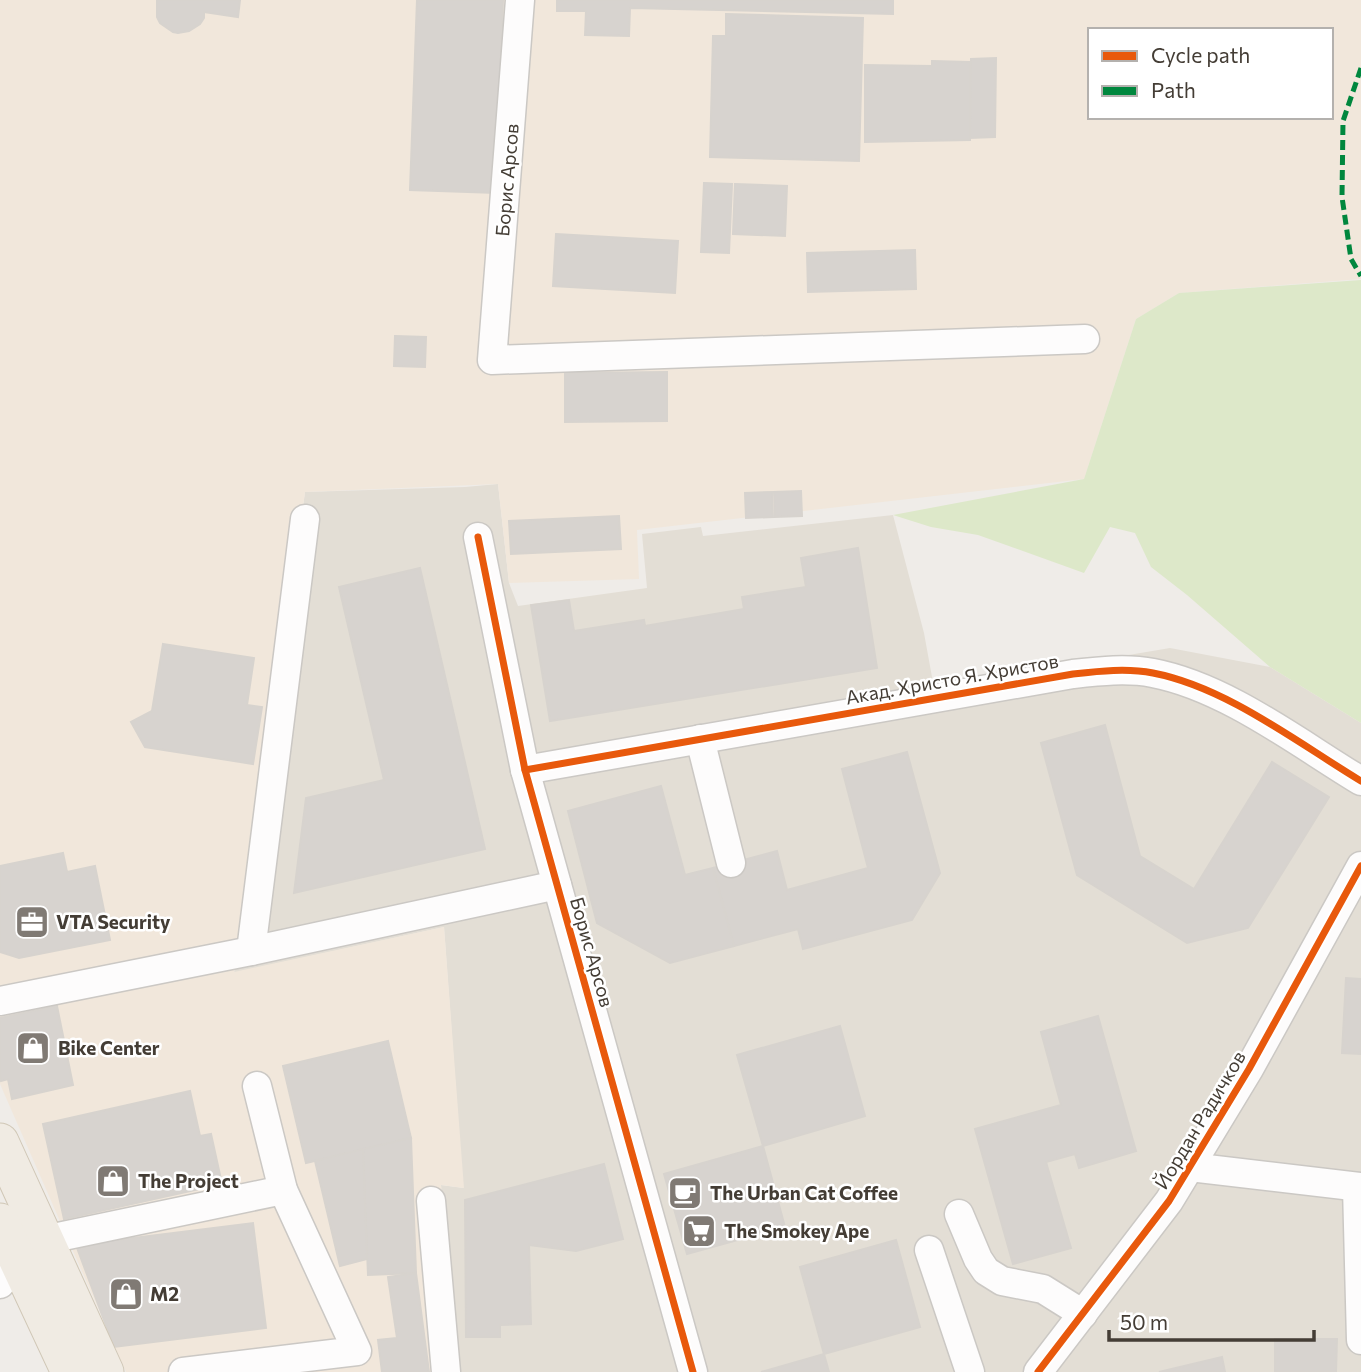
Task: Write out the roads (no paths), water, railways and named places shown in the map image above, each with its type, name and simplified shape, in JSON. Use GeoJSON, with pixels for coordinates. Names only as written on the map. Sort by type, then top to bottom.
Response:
{"type":"FeatureCollection","features":[{"type":"Feature","properties":{"kind":"main road"},"geometry":{"type":"LineString","coordinates":[[0,1142],[18,1236],[70,1372]]}},
{"type":"Feature","properties":{"kind":"main road"},"geometry":{"type":"LineString","coordinates":[[18,1236],[104,1372]]}},
{"type":"Feature","properties":{"kind":"street","name":"Борис Арсов"},"geometry":{"type":"LineString","coordinates":[[520,0],[492,360],[1085,339]]}},
{"type":"Feature","properties":{"kind":"street"},"geometry":{"type":"LineString","coordinates":[[251,951],[304,519]]}},
{"type":"Feature","properties":{"kind":"street","name":"Борис Арсов"},"geometry":{"type":"LineString","coordinates":[[478,537],[525,770],[693,1372]]}},
{"type":"Feature","properties":{"kind":"street","name":"Акад. Христо Я. Христов"},"geometry":{"type":"LineString","coordinates":[[525,770],[1114,669],[1153,673],[1201,688],[1230,701],[1361,781]]}},
{"type":"Feature","properties":{"kind":"street"},"geometry":{"type":"LineString","coordinates":[[701,739],[731,863]]}},
{"type":"Feature","properties":{"kind":"street","name":"Йордан Радичков"},"geometry":{"type":"LineString","coordinates":[[1038,1372],[1169,1201],[1250,1069],[1361,866]]}},
{"type":"Feature","properties":{"kind":"street"},"geometry":{"type":"LineString","coordinates":[[0,1000],[251,951],[558,885]]}},
{"type":"Feature","properties":{"kind":"street"},"geometry":{"type":"LineString","coordinates":[[183,1372],[358,1361],[283,1190],[257,1086]]}},
{"type":"Feature","properties":{"kind":"street"},"geometry":{"type":"LineString","coordinates":[[1190,1167],[1359,1187],[1361,1340]]}},
{"type":"Feature","properties":{"kind":"street"},"geometry":{"type":"LineString","coordinates":[[0,1284],[18,1236],[283,1190]]}},
{"type":"Feature","properties":{"kind":"street"},"geometry":{"type":"LineString","coordinates":[[431,1201],[446,1372]]}},
{"type":"Feature","properties":{"kind":"street"},"geometry":{"type":"LineString","coordinates":[[959,1214],[986,1271],[1002,1281],[1043,1289],[1083,1314]]}},
{"type":"Feature","properties":{"kind":"street"},"geometry":{"type":"LineString","coordinates":[[929,1250],[970,1372]]}},
{"type":"Feature","properties":{"kind":"place","name":"VTA Security"},"geometry":{"type":"Point","coordinates":[32,922]}},
{"type":"Feature","properties":{"kind":"place","name":"Bike Center"},"geometry":{"type":"Point","coordinates":[33,1048]}},
{"type":"Feature","properties":{"kind":"place","name":"The Project"},"geometry":{"type":"Point","coordinates":[113,1181]}},
{"type":"Feature","properties":{"kind":"place","name":"The Urban Cat Coffee"},"geometry":{"type":"Point","coordinates":[685,1193]}},
{"type":"Feature","properties":{"kind":"place","name":"The Smokey Ape"},"geometry":{"type":"Point","coordinates":[699,1231]}},
{"type":"Feature","properties":{"kind":"place","name":"M2"},"geometry":{"type":"Point","coordinates":[126,1294]}}]}
